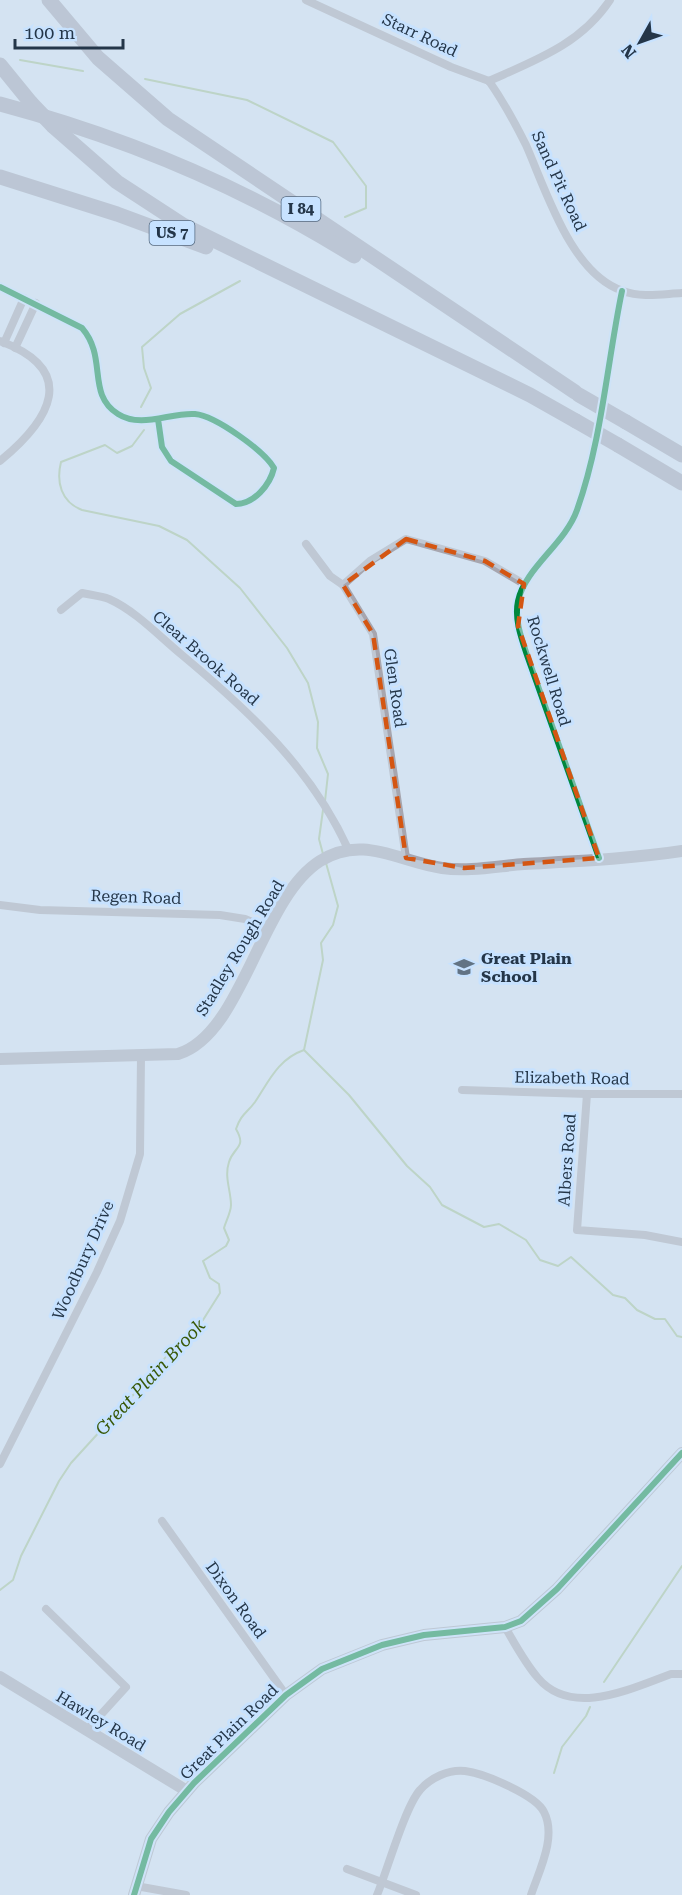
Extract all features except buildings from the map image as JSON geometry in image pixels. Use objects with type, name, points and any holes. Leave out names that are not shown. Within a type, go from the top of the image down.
[{"type":"highway","name":"I 84","points":[[49,0],[103,63],[168,119],[577,393],[682,455]]},
{"type":"highway","points":[[0,65],[53,126],[101,170],[166,215],[339,303],[530,394],[682,483]]},
{"type":"highway","points":[[0,104],[115,139],[261,204],[349,253],[468,330],[577,393]]},
{"type":"highway","name":"US 7","points":[[4,178],[156,227],[339,303]]},
{"type":"street","name":"Starr Road","points":[[306,0],[489,81]]},
{"type":"street","points":[[489,81],[555,52],[569,43],[589,28],[610,0]]},
{"type":"street","name":"Sand Pit Road","points":[[489,81],[524,142],[575,249],[596,273],[622,291],[647,296],[682,292]]},
{"type":"street","points":[[0,287],[82,328],[91,339],[96,353],[101,394],[109,406],[120,415],[158,419],[194,414],[209,417],[267,457],[274,468],[272,478],[254,497],[244,504],[236,504],[171,461],[162,447],[158,419]]},
{"type":"street","name":"Rockwell Road","points":[[599,858],[520,634],[517,610],[524,584],[567,532],[577,510],[605,387],[622,291]]},
{"type":"street","points":[[0,461],[23,442],[42,417],[49,398],[49,379],[37,360],[2,342],[24,298]]},
{"type":"street","points":[[15,348],[36,303]]},
{"type":"street","points":[[343,585],[370,561],[406,538],[485,561],[524,584]]},
{"type":"street","name":"Glen Road","points":[[306,544],[330,576],[343,585],[373,634],[391,771],[406,858]]},
{"type":"street","name":"Clear Brook Road","points":[[61,610],[82,593],[109,600],[132,614],[241,705],[300,769],[327,808],[348,849]]},
{"type":"street","name":"Stadley Rough Road","points":[[0,1059],[178,1054],[189,1050],[202,1040],[224,1011],[290,892],[324,858],[348,849],[372,848],[450,869],[682,851]]},
{"type":"street","name":"Regen Road","points":[[0,905],[40,910],[220,915],[245,919],[269,929]]},
{"type":"street","name":"Woodbury Drive","points":[[0,1464],[97,1272],[120,1221],[140,1154],[141,1055]]},
{"type":"street","name":"Elizabeth Road","points":[[462,1090],[682,1094]]},
{"type":"street","name":"Albers Road","points":[[586,1094],[577,1230],[645,1235],[682,1242]]},
{"type":"street","name":"Great Plain Road","points":[[135,1890],[151,1839],[187,1791],[286,1695],[338,1661],[382,1645],[424,1635],[505,1627],[522,1621],[537,1610],[682,1453]]},
{"type":"street","name":"Dixon Road","points":[[162,1521],[286,1695]]},
{"type":"street","points":[[46,1609],[126,1687],[86,1731]]},
{"type":"street","points":[[505,1627],[538,1678],[562,1695],[582,1698],[607,1696],[671,1674],[682,1674]]},
{"type":"street","name":"Hawley Road","points":[[0,1677],[187,1791]]},
{"type":"street","points":[[376,1895],[420,1789],[449,1772],[466,1771],[528,1794],[545,1813],[549,1834],[545,1855],[531,1895]]},
{"type":"street","points":[[347,1869],[381,1884],[416,1895]]},
{"type":"street","points":[[135,1890],[186,1895]]},
{"type":"highlighted area","points":[[406,539],[485,561],[524,584],[518,626],[599,858],[464,868],[406,858],[373,634],[343,585]]},
{"type":"waterway","points":[[20,60],[83,71]]},
{"type":"waterway","points":[[145,79],[247,100],[333,142],[366,186],[366,208],[345,217]]},
{"type":"waterway","points":[[141,407],[151,388],[144,368],[142,347],[180,314],[240,281]]},
{"type":"waterway","points":[[144,430],[132,446],[117,453],[105,445],[61,462],[59,477],[65,497],[82,510],[159,526],[187,540],[240,588],[287,648],[308,683],[318,722],[317,748],[328,774],[325,801]]},
{"type":"waterway","points":[[323,810],[319,839],[323,854]]},
{"type":"waterway","points":[[326,863],[338,906],[333,925],[321,943],[323,960],[304,1050],[349,1095],[407,1166],[430,1187],[442,1205],[484,1227],[499,1224],[526,1240],[540,1260],[558,1266],[571,1257],[613,1295],[625,1298],[637,1310],[655,1319],[665,1319],[677,1336],[682,1337]]},
{"type":"waterway","name":"Great Plain Brook","points":[[0,1590],[13,1580],[21,1556],[59,1481],[71,1463],[155,1371],[177,1342],[203,1320],[220,1293],[219,1284],[210,1278],[203,1261],[226,1246],[229,1240],[224,1228],[231,1205],[227,1173],[231,1157],[240,1144],[236,1129],[242,1117],[281,1065],[304,1050]]},
{"type":"waterway","points":[[604,1682],[682,1566]]},
{"type":"waterway","points":[[554,1773],[562,1747],[586,1716],[590,1707]]},
{"type":"cycle path","points":[[0,287],[82,328],[90,339],[94,351],[99,386],[103,396],[108,406],[118,414],[136,420],[186,414],[204,416],[239,435],[269,461],[274,468],[269,481],[255,497],[236,504],[171,461],[162,447],[158,419]]},
{"type":"cycle path","points":[[599,858],[523,644],[517,608],[522,589],[528,578],[564,534],[577,510],[598,429],[622,291]]},
{"type":"cycle path","points":[[134,1895],[151,1839],[169,1812],[194,1783],[286,1695],[322,1669],[382,1645],[424,1635],[505,1627],[521,1621],[557,1589],[682,1453]]},
{"type":"place","name":"Great Plain School","points":[[464,967]]}]
